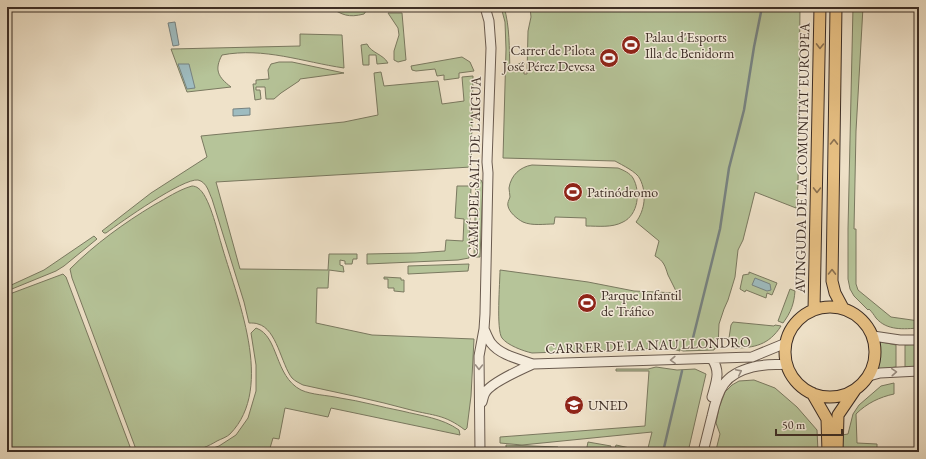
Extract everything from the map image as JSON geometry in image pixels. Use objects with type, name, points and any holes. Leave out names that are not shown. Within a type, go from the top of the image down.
[{"type":"main road","name":"AVINGUDA DE LA COMUNITAT EUROPEA","points":[[814,310],[820,7]]},
{"type":"main road","points":[[836,7],[832,281],[835,293],[843,308]]},
{"type":"main road","points":[[837,452],[838,415],[855,390],[869,376],[874,363],[876,350],[873,336],[866,324],[856,314],[843,308],[828,306],[814,310],[801,317],[791,329],[786,343],[785,354],[792,376],[801,386],[812,393],[826,397],[841,396],[855,390]]},
{"type":"main road","points":[[812,393],[826,419],[828,452]]},
{"type":"street","name":"CAMÍ DEL SALT DE L'AIGUA","points":[[481,407],[479,400],[479,356],[484,329],[487,162],[491,54],[489,20],[485,7]]},
{"type":"street","name":"CARRER DE LA NAU LLONDRO","points":[[484,329],[491,343],[499,349],[513,357],[533,364]]},
{"type":"street","points":[[873,336],[900,340],[919,340]]},
{"type":"street","name":"CARRER DE LA NAU LLONDRO","points":[[481,407],[485,392],[514,372],[533,364],[752,357],[786,343]]},
{"type":"street","points":[[705,442],[703,434],[718,374],[717,365],[712,358]]},
{"type":"street","points":[[703,452],[717,397],[728,378],[739,371],[754,366],[787,364]]},
{"type":"street","points":[[869,376],[880,373],[919,371]]},
{"type":"street","points":[[480,452],[481,407]]},
{"type":"green space","points":[[329,7],[369,7],[364,14],[350,16],[342,14]]},
{"type":"green space","points":[[501,7],[504,7],[507,22],[510,69],[524,61],[524,74],[527,74],[528,31],[531,17],[530,7],[800,7],[798,185],[796,208],[755,192],[743,240],[738,250],[735,277],[719,324],[718,348],[715,348],[714,350],[683,351],[669,348],[532,353],[511,345],[502,338],[499,326],[500,270],[588,282],[634,291],[677,293],[664,264],[655,256],[659,241],[636,222],[643,207],[644,190],[640,179],[633,171],[615,161],[503,158],[506,49],[505,22]]},
{"type":"green space","points":[[853,7],[863,7],[856,131],[854,229],[856,229],[856,284],[858,290],[891,317],[919,321],[919,328],[896,328],[885,325],[880,322],[869,309],[868,310],[854,296],[850,289],[848,279],[848,229]]},
{"type":"green space","points":[[388,13],[402,13],[406,60],[398,62],[394,60],[394,51],[399,35],[398,28]]},
{"type":"green space","points":[[300,34],[342,35],[344,68],[268,54],[238,53],[222,55],[218,65],[219,73],[223,80],[231,87],[187,92],[171,49],[300,46]]},
{"type":"green space","points":[[367,44],[371,50],[388,63],[377,64],[376,55],[369,55],[369,65],[363,65],[361,45]]},
{"type":"green space","points":[[462,57],[470,62],[474,71],[459,73],[459,78],[444,80],[444,75],[437,76],[435,69],[416,71],[412,70],[411,66]]},
{"type":"green space","points":[[279,62],[292,62],[344,73],[300,79],[274,99],[266,99],[265,87],[256,87],[256,90],[260,90],[261,99],[255,100],[253,84],[256,84],[256,80],[269,79],[268,70],[271,64]]},
{"type":"green space","points":[[381,72],[384,86],[438,81],[442,104],[464,101],[462,77],[473,76],[471,167],[216,182],[240,269],[328,270],[329,254],[357,254],[357,259],[353,259],[352,264],[345,264],[345,261],[340,260],[340,265],[343,266],[344,272],[329,270],[328,288],[317,288],[316,323],[372,335],[474,339],[471,396],[467,428],[465,430],[451,421],[439,416],[303,385],[292,378],[270,333],[258,324],[249,323],[244,302],[212,199],[204,183],[201,181],[190,181],[179,186],[106,233],[102,231],[151,193],[207,157],[201,136],[344,122],[378,115],[374,73]]},
{"type":"green space","name":"Patinódromo","points":[[532,165],[618,168],[633,178],[637,190],[637,203],[635,209],[628,219],[619,224],[610,226],[586,226],[586,218],[555,217],[554,224],[534,224],[523,222],[510,211],[508,204],[510,197],[509,188],[512,179],[517,172]]},
{"type":"green space","points":[[476,180],[481,180],[483,184],[480,257],[474,257]]},
{"type":"green space","points":[[192,186],[197,187],[202,192],[209,205],[243,314],[251,367],[250,392],[243,414],[230,434],[226,437],[196,451],[170,453],[137,452],[72,278],[70,269],[110,234],[132,219],[173,194]]},
{"type":"green space","points":[[457,186],[471,186],[469,258],[458,260],[367,264],[367,254],[445,251],[446,240],[463,241],[464,219],[455,218]]},
{"type":"green space","points":[[94,236],[97,239],[64,266],[56,271],[7,291],[7,287],[44,270]]},
{"type":"green space","points":[[469,264],[468,271],[408,274],[408,266]]},
{"type":"green space","points":[[749,272],[777,283],[772,295],[767,293],[766,298],[740,289],[743,275],[749,274]]},
{"type":"green space","points":[[63,274],[66,277],[132,452],[7,452],[7,295]]},
{"type":"green space","points":[[384,277],[401,278],[401,280],[404,280],[404,292],[394,291],[394,288],[388,288],[388,279],[384,279]]},
{"type":"green space","points":[[790,289],[795,291],[794,300],[792,308],[783,323],[778,321]]},
{"type":"green space","points":[[733,322],[781,326],[771,337],[760,344],[734,348],[733,343],[729,338],[731,325]]},
{"type":"green space","points":[[256,328],[263,332],[269,339],[286,376],[292,384],[301,390],[432,418],[459,430],[460,435],[331,408],[328,417],[285,408],[279,439],[273,438],[270,448],[290,452],[202,452],[219,446],[236,435],[248,418],[256,391],[256,365],[251,333]]},
{"type":"green space","points":[[877,341],[896,345],[896,367],[876,370],[879,356]]},
{"type":"green space","points":[[919,344],[919,367],[905,367],[905,345]]},
{"type":"green space","points":[[656,367],[677,370],[695,369],[706,374],[688,452],[647,452],[652,432],[522,445],[500,443],[500,437],[645,426],[649,371],[616,371],[616,369],[648,369]]},
{"type":"green space","points":[[754,380],[775,388],[797,407],[817,430],[818,452],[714,452],[716,450],[720,434],[716,423],[719,408],[725,392],[739,381]]},
{"type":"green space","points":[[894,383],[894,394],[874,401],[856,414],[857,443],[877,444],[877,452],[843,452],[842,435],[848,434],[853,414],[859,405],[881,386]]},
{"type":"green space","points":[[588,442],[611,446],[610,452],[586,452]]},
{"type":"green space","points":[[506,445],[558,447],[558,452],[506,452]]},
{"type":"green space","points":[[616,445],[639,450],[639,452],[614,452]]},
{"type":"water","points":[[175,22],[179,45],[173,46],[168,23]]},
{"type":"water","points":[[178,64],[189,64],[195,88],[187,89]]},
{"type":"water","points":[[250,108],[250,115],[233,116],[233,109]]},
{"type":"water","points":[[755,278],[770,284],[771,290],[767,291],[752,285]]},
{"type":"waterway","points":[[691,346],[720,229],[729,168],[744,110],[762,7]]},
{"type":"waterway","points":[[663,452],[682,371]]},
{"type":"place","name":"Palau d'Esports Illa de Benidorm","points":[[631,45]]},
{"type":"place","name":"Carrer de Pilota José Pérez Devesa","points":[[609,58]]},
{"type":"place","name":"Patinódromo","points":[[573,192]]},
{"type":"place","name":"Parque Infantil de Tráfico","points":[[587,303]]},
{"type":"place","name":"UNED","points":[[574,405]]}]
